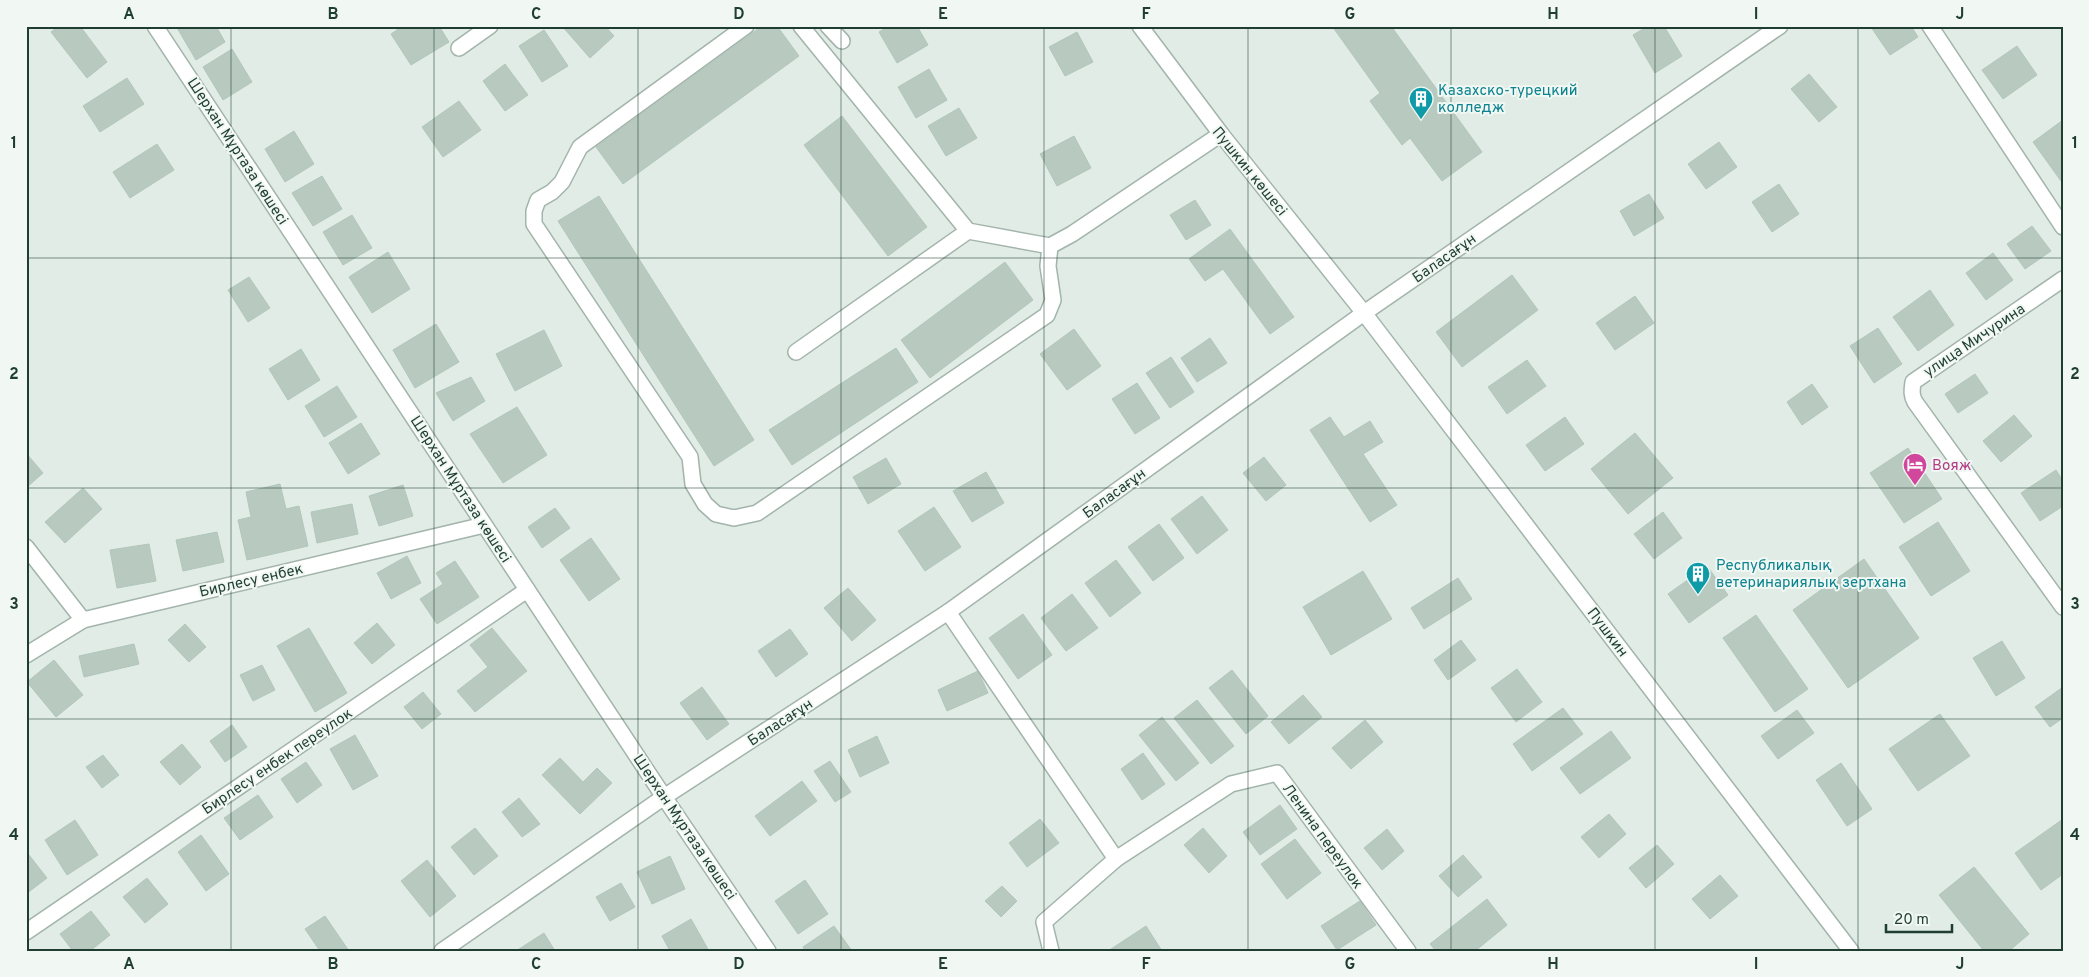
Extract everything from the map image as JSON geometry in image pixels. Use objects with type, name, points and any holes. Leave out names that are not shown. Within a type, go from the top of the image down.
[{"type":"street","name":"Шерхан Мұртаза көшесі","points":[[155,26],[664,797],[768,951]]},
{"type":"street","points":[[459,48],[490,26]]},
{"type":"street","points":[[746,26],[580,147],[562,182],[552,192],[538,200],[533,218],[534,224],[690,457],[693,484],[705,504],[716,514],[734,518],[757,513],[1047,315],[1053,300],[1048,266],[1050,246]]},
{"type":"street","points":[[801,26],[968,231],[1050,246],[1072,234],[1221,134]]},
{"type":"street","points":[[828,26],[842,41]]},
{"type":"street","name":"Пушкин көшесі","points":[[1140,26],[1221,134],[1364,313]]},
{"type":"street","name":"Баласағұн","points":[[442,951],[664,797],[948,612],[1364,313],[1780,26]]},
{"type":"street","points":[[1930,26],[2063,227]]},
{"type":"street","points":[[796,352],[968,231]]},
{"type":"street","name":"улица Мичурина","points":[[2063,279],[1913,382],[1912,396],[2063,607]]},
{"type":"street","name":"Пушкин","points":[[1364,313],[1851,951]]},
{"type":"street","name":"Бирлесу енбек","points":[[26,655],[83,620],[484,525]]},
{"type":"street","points":[[26,547],[83,620]]},
{"type":"street","name":"Бирлесу енбек переулок","points":[[26,932],[527,590]]},
{"type":"street","points":[[948,612],[1116,859]]},
{"type":"street","name":"Ленина переулок","points":[[1051,951],[1044,922],[1116,859],[1231,784],[1277,772],[1408,951]]},
{"type":"building","points":[[59,26],[80,26],[107,62],[87,78],[51,32]]},
{"type":"building","points":[[176,26],[216,26],[225,42],[196,60]]},
{"type":"building","points":[[403,26],[439,26],[449,42],[411,65],[391,34]]},
{"type":"building","points":[[562,26],[605,26],[614,36],[590,58]]},
{"type":"building","points":[[762,26],[777,26],[799,56],[623,184],[596,147]]},
{"type":"building","points":[[889,26],[917,26],[928,45],[897,63],[879,32]]},
{"type":"building","name":"Казахско-турецкий колледж","points":[[1332,26],[1391,26],[1482,152],[1442,181],[1410,138],[1402,145],[1370,101],[1380,93]]},
{"type":"building","points":[[1648,26],[1664,26],[1682,56],[1655,73],[1633,35]]},
{"type":"building","points":[[1872,26],[1911,26],[1918,37],[1890,55]]},
{"type":"building","points":[[544,30],[568,66],[542,82],[519,46]]},
{"type":"building","points":[[1077,32],[1093,62],[1065,76],[1049,47]]},
{"type":"building","points":[[2017,46],[2037,75],[2003,99],[1982,70]]},
{"type":"building","points":[[232,49],[252,82],[223,100],[203,67]]},
{"type":"building","points":[[505,64],[528,95],[505,111],[483,81]]},
{"type":"building","points":[[929,69],[947,100],[916,118],[898,87]]},
{"type":"building","points":[[1809,74],[1837,107],[1819,122],[1791,89]]},
{"type":"building","points":[[127,78],[144,104],[100,132],[83,106]]},
{"type":"building","points":[[459,101],[481,130],[443,157],[422,127]]},
{"type":"building","points":[[959,108],[977,138],[946,156],[928,126]]},
{"type":"building","points":[[842,116],[927,227],[888,256],[804,145]]},
{"type":"building","points":[[2063,120],[2063,180],[2061,181],[2033,142]]},
{"type":"building","points":[[294,131],[314,164],[285,182],[265,149]]},
{"type":"building","points":[[1074,136],[1091,168],[1057,186],[1040,154]]},
{"type":"building","points":[[1719,142],[1737,167],[1706,189],[1688,164]]},
{"type":"building","points":[[157,144],[174,170],[130,198],[113,172]]},
{"type":"building","points":[[322,176],[342,209],[313,226],[292,193]]},
{"type":"building","points":[[1779,184],[1799,214],[1772,232],[1752,202]]},
{"type":"building","points":[[1649,194],[1664,218],[1634,236],[1620,211]]},
{"type":"building","points":[[599,196],[754,440],[714,466],[558,221]]},
{"type":"building","points":[[1195,200],[1211,225],[1186,240],[1170,215]]},
{"type":"building","points":[[352,215],[372,248],[343,265],[323,232]]},
{"type":"building","points":[[2032,226],[2051,251],[2025,269],[2007,244]]},
{"type":"building","points":[[1230,229],[1294,317],[1270,334],[1223,269],[1205,281],[1189,259]]},
{"type":"building","points":[[388,252],[410,289],[372,313],[349,277]]},
{"type":"building","points":[[1993,253],[2013,280],[1986,300],[1966,273]]},
{"type":"building","points":[[1005,262],[1033,300],[930,378],[901,340]]},
{"type":"building","points":[[1512,275],[1538,310],[1462,367],[1436,332]]},
{"type":"building","points":[[249,277],[270,308],[248,322],[228,290]]},
{"type":"building","points":[[1930,290],[1954,325],[1918,351],[1893,317]]},
{"type":"building","points":[[1635,296],[1654,323],[1615,350],[1596,323]]},
{"type":"building","points":[[436,324],[459,362],[415,388],[393,350]]},
{"type":"building","points":[[1878,328],[1902,364],[1874,383],[1850,346]]},
{"type":"building","points":[[1074,329],[1101,366],[1067,390],[1040,354]]},
{"type":"building","points":[[544,330],[562,366],[515,391],[496,354]]},
{"type":"building","points":[[1210,338],[1227,363],[1197,382],[1181,358]]},
{"type":"building","points":[[896,348],[918,382],[792,465],[769,430]]},
{"type":"building","points":[[301,349],[320,380],[288,400],[269,369]]},
{"type":"building","points":[[1171,357],[1194,392],[1170,408],[1146,373]]},
{"type":"building","points":[[1527,360],[1546,386],[1507,414],[1488,387]]},
{"type":"building","points":[[1975,374],[1988,393],[1958,413],[1945,394]]},
{"type":"building","points":[[471,377],[485,401],[453,421],[436,393]]},
{"type":"building","points":[[1137,383],[1160,418],[1135,434],[1112,399]]},
{"type":"building","points":[[1812,384],[1828,407],[1802,425],[1787,402]]},
{"type":"building","points":[[337,386],[357,417],[324,437],[305,406]]},
{"type":"building","points":[[517,407],[547,455],[503,483],[470,434]]},
{"type":"building","points":[[2014,415],[2032,436],[2001,462],[1983,441]]},
{"type":"building","points":[[1330,417],[1344,437],[1370,421],[1383,442],[1363,454],[1397,505],[1370,522],[1310,430]]},
{"type":"building","points":[[1565,417],[1584,444],[1545,471],[1526,445]]},
{"type":"building","points":[[361,423],[380,454],[348,474],[329,443]]},
{"type":"building","points":[[1635,433],[1673,478],[1628,514],[1591,469]]},
{"type":"building","points":[[1908,448],[1942,499],[1904,523],[1870,473]]},
{"type":"building","points":[[26,453],[43,473],[26,488]]},
{"type":"building","points":[[1264,457],[1286,485],[1266,501],[1243,473]]},
{"type":"building","points":[[886,458],[901,484],[868,504],[853,477]]},
{"type":"building","points":[[2056,470],[2063,481],[2063,506],[2040,521],[2021,493]]},
{"type":"building","points":[[986,472],[1004,503],[972,522],[953,491]]},
{"type":"building","points":[[280,484],[286,509],[299,506],[308,546],[247,560],[238,520],[251,517],[246,492]]},
{"type":"building","points":[[403,485],[413,516],[379,526],[369,496]]},
{"type":"building","points":[[83,488],[102,509],[65,543],[45,522]]},
{"type":"building","points":[[1202,496],[1228,530],[1197,554],[1171,519]]},
{"type":"building","points":[[352,504],[358,534],[317,543],[311,512]]},
{"type":"building","points":[[934,507],[961,547],[925,571],[898,531]]},
{"type":"building","points":[[555,508],[570,528],[542,548],[528,527]]},
{"type":"building","points":[[1663,512],[1682,538],[1654,559],[1634,534]]},
{"type":"building","points":[[1938,522],[1970,571],[1931,596],[1899,547]]},
{"type":"building","points":[[1159,524],[1184,558],[1153,581],[1128,547]]},
{"type":"building","points":[[217,532],[224,562],[183,571],[176,540]]},
{"type":"building","points":[[591,538],[620,579],[589,601],[560,560]]},
{"type":"building","points":[[149,544],[156,581],[117,588],[110,550]]},
{"type":"building","points":[[407,556],[421,583],[391,599],[377,573]]},
{"type":"building","points":[[1864,559],[1919,638],[1848,688],[1793,610]]},
{"type":"building","points":[[1116,560],[1141,593],[1110,617],[1085,583]]},
{"type":"building","points":[[455,561],[479,597],[437,624],[420,599],[443,584],[436,573]]},
{"type":"building","name":"Республикалық ветеринариялық зертхана","points":[[1707,566],[1728,595],[1689,623],[1668,594]]},
{"type":"building","points":[[1363,571],[1392,619],[1331,655],[1303,607]]},
{"type":"building","points":[[1458,578],[1472,599],[1424,629],[1411,608]]},
{"type":"building","points":[[848,588],[876,620],[852,641],[824,608]]},
{"type":"building","points":[[1072,594],[1098,628],[1066,651],[1041,618]]},
{"type":"building","points":[[1023,614],[1052,655],[1018,679],[989,638]]},
{"type":"building","points":[[1756,615],[1808,689],[1775,712],[1723,638]]},
{"type":"building","points":[[377,623],[395,645],[372,664],[354,643]]},
{"type":"building","points":[[185,624],[206,647],[189,662],[168,640]]},
{"type":"building","points":[[309,628],[347,693],[315,712],[277,646]]},
{"type":"building","points":[[492,628],[527,671],[475,712],[457,691],[488,667],[470,645]]},
{"type":"building","points":[[790,629],[808,654],[776,677],[758,651]]},
{"type":"building","points":[[1461,640],[1476,660],[1448,680],[1434,660]]},
{"type":"building","points":[[2002,641],[2025,678],[1996,696],[1973,658]]},
{"type":"building","points":[[134,644],[139,664],[84,677],[79,656]]},
{"type":"building","points":[[54,660],[83,695],[56,717],[27,682]]},
{"type":"building","points":[[262,665],[275,690],[253,701],[240,675]]},
{"type":"building","points":[[1517,669],[1542,702],[1516,722],[1491,688]]},
{"type":"building","points":[[1232,670],[1268,716],[1246,734],[1209,688]]},
{"type":"building","points":[[978,671],[988,693],[947,711],[938,690]]},
{"type":"building","points":[[702,687],[729,724],[707,740],[680,703]]},
{"type":"building","points":[[2063,687],[2063,718],[2050,727],[2035,707]]},
{"type":"building","points":[[423,692],[441,714],[422,729],[404,707]]},
{"type":"building","points":[[1303,695],[1322,717],[1289,744],[1271,722]]},
{"type":"building","points":[[1197,700],[1234,746],[1211,764],[1174,718]]},
{"type":"building","points":[[1563,708],[1583,734],[1532,771],[1513,744]]},
{"type":"building","points":[[1797,710],[1814,733],[1778,759],[1761,736]]},
{"type":"building","points":[[1940,714],[1970,756],[1918,791],[1889,749]]},
{"type":"building","points":[[1162,717],[1199,763],[1176,781],[1139,735]]},
{"type":"building","points":[[1365,720],[1383,742],[1351,769],[1332,748]]},
{"type":"building","points":[[232,725],[247,747],[225,762],[210,741]]},
{"type":"building","points":[[1611,731],[1631,758],[1580,794],[1560,768]]},
{"type":"building","points":[[355,735],[378,776],[353,790],[330,749]]},
{"type":"building","points":[[877,736],[889,763],[860,777],[848,750]]},
{"type":"building","points":[[182,744],[201,767],[180,785],[160,762]]},
{"type":"building","points":[[1143,753],[1165,784],[1142,800],[1121,769]]},
{"type":"building","points":[[103,755],[119,775],[102,788],[86,767]]},
{"type":"building","points":[[560,758],[583,782],[597,768],[612,783],[580,814],[542,775]]},
{"type":"building","points":[[830,761],[851,792],[835,802],[814,771]]},
{"type":"building","points":[[306,762],[322,785],[297,803],[281,779]]},
{"type":"building","points":[[1841,763],[1872,809],[1847,826],[1816,780]]},
{"type":"building","points":[[802,781],[817,801],[770,836],[755,816]]},
{"type":"building","points":[[258,795],[273,817],[240,840],[224,818]]},
{"type":"building","points":[[519,798],[540,824],[522,837],[502,812]]},
{"type":"building","points":[[1280,805],[1297,829],[1260,855],[1243,832]]},
{"type":"building","points":[[1609,814],[1626,834],[1599,858],[1581,837]]},
{"type":"building","points":[[1040,819],[1059,843],[1027,867],[1009,843]]},
{"type":"building","points":[[2063,819],[2063,874],[2041,890],[2015,853]]},
{"type":"building","points":[[75,820],[98,855],[67,875],[45,840]]},
{"type":"building","points":[[475,828],[498,856],[474,875],[451,847]]},
{"type":"building","points":[[1203,828],[1227,856],[1209,873],[1184,845]]},
{"type":"building","points":[[1387,829],[1404,851],[1382,870],[1364,848]]},
{"type":"building","points":[[201,835],[229,874],[206,891],[178,852]]},
{"type":"building","points":[[1295,839],[1321,873],[1287,899],[1261,864]]},
{"type":"building","points":[[1657,845],[1674,864],[1646,888],[1629,868]]},
{"type":"building","points":[[29,855],[47,878],[26,894],[26,857]]},
{"type":"building","points":[[1463,855],[1482,877],[1458,897],[1439,876]]},
{"type":"building","points":[[670,856],[685,889],[652,904],[637,872]]},
{"type":"building","points":[[427,860],[456,896],[430,917],[401,881]]},
{"type":"building","points":[[1974,867],[2029,934],[2009,951],[1984,951],[1939,895]]},
{"type":"building","points":[[1720,875],[1738,896],[1710,919],[1692,899]]},
{"type":"building","points":[[147,878],[168,904],[145,923],[123,897]]},
{"type":"building","points":[[805,880],[828,914],[798,934],[775,901]]},
{"type":"building","points":[[621,883],[635,907],[610,921],[596,897]]},
{"type":"building","points":[[1002,886],[1017,901],[1001,917],[985,901]]},
{"type":"building","points":[[1487,899],[1507,925],[1475,951],[1436,951],[1430,944]]},
{"type":"building","points":[[1360,901],[1376,925],[1337,950],[1321,926]]},
{"type":"building","points":[[91,911],[110,935],[90,951],[73,951],[60,934]]},
{"type":"building","points":[[325,916],[349,951],[320,951],[305,929]]},
{"type":"building","points":[[691,919],[709,951],[670,951],[662,936]]},
{"type":"building","points":[[834,926],[852,951],[805,951],[803,947]]},
{"type":"building","points":[[1146,926],[1162,951],[1108,951]]},
{"type":"building","points":[[544,933],[555,951],[516,951]]},
{"type":"place","name":"Казахско-турецкий колледж","points":[[1421,120]]},
{"type":"place","name":"Вояж","points":[[1915,486]]},
{"type":"place","name":"Республикалық ветеринариялық зертхана","points":[[1698,595]]}]
